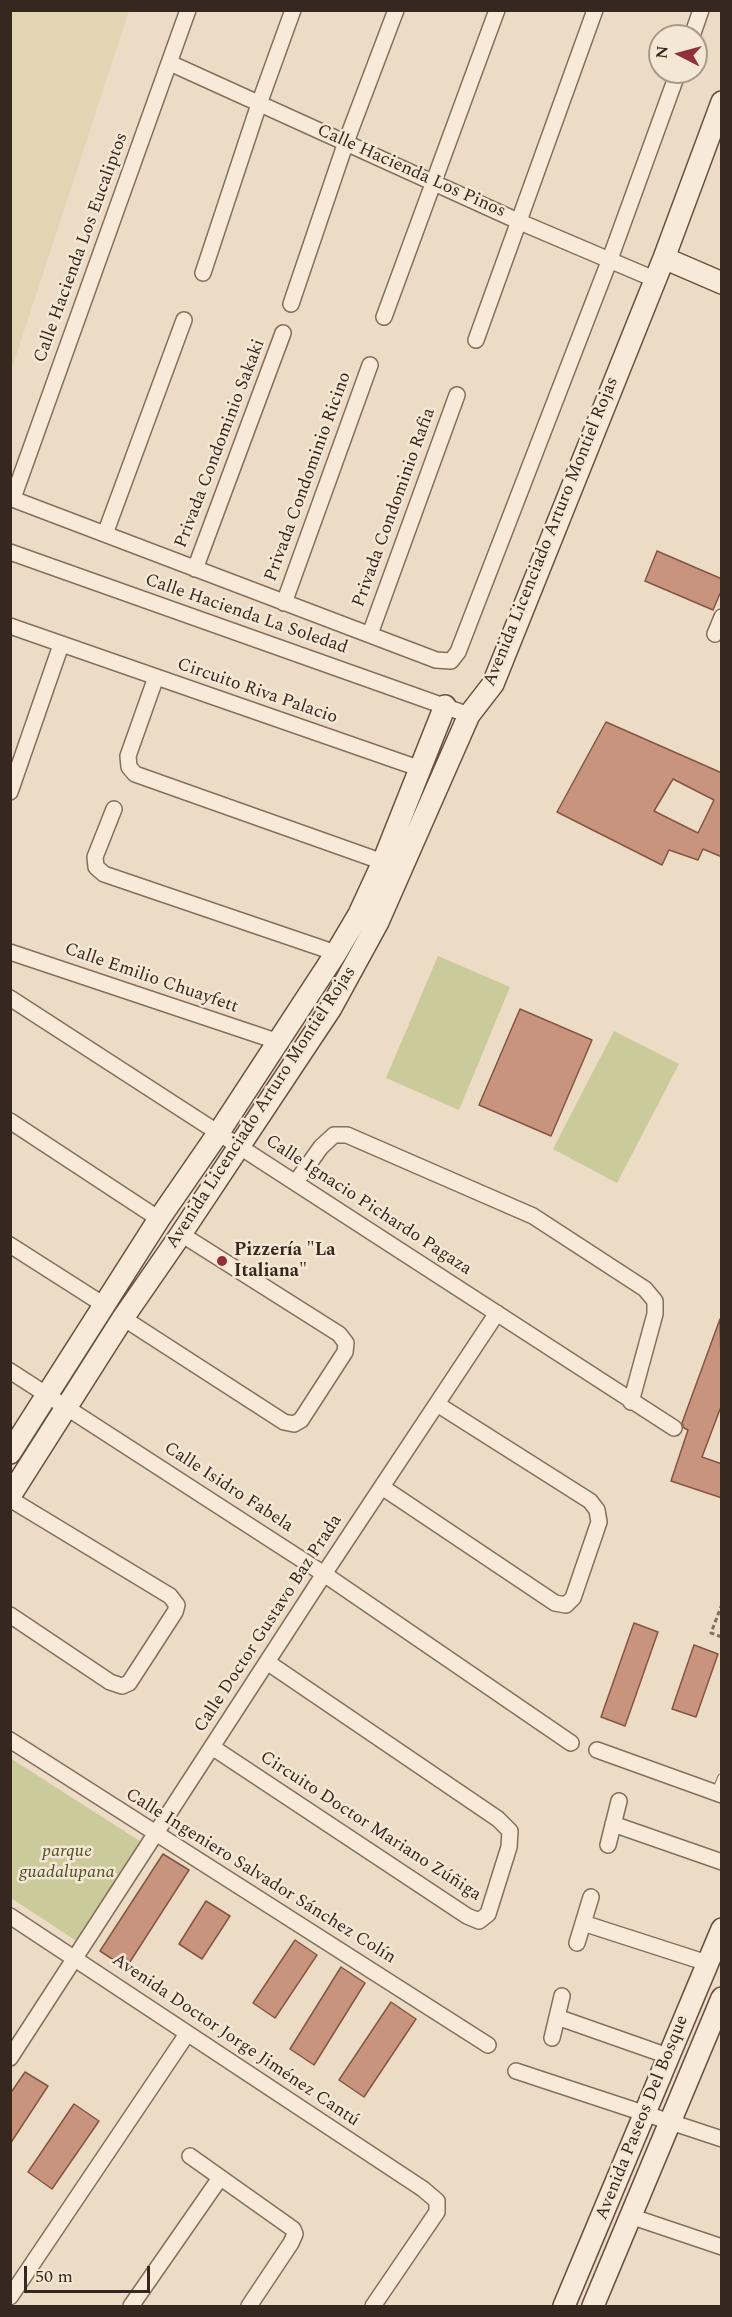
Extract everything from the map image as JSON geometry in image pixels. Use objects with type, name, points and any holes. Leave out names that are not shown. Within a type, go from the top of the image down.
[{"type":"main road","name":"Avenida Licenciado Arturo Montiel Rojas","points":[[10,1497],[123,1318],[331,1008],[378,922],[469,714],[493,684],[664,258],[722,102]]},
{"type":"main road","points":[[664,258],[722,283]]},
{"type":"main road","name":"Avenida Licenciado Arturo Montiel Rojas","points":[[10,1452],[159,1219],[279,1042],[336,953],[383,862],[445,706]]},
{"type":"main road","name":"Avenida Paseos Del Bosque","points":[[564,2307],[722,1929]]},
{"type":"main road","name":"Avenida Paseos Del Bosque","points":[[595,2306],[670,2121],[715,2031],[722,1998]]},
{"type":"street","name":"Calle Hacienda Los Eucaliptos","points":[[11,498],[188,10]]},
{"type":"street","points":[[202,273],[293,10]]},
{"type":"street","points":[[291,304],[346,142],[396,10]]},
{"type":"street","points":[[384,317],[497,10]]},
{"type":"street","points":[[477,340],[595,10]]},
{"type":"street","name":"Calle Hacienda Los Pinos","points":[[170,63],[520,222],[654,279]]},
{"type":"street","points":[[11,498],[436,660],[452,661],[458,652],[610,259],[674,84]]},
{"type":"street","points":[[105,534],[184,320]]},
{"type":"street","name":"Privada Condominio Sakaki","points":[[195,569],[283,333]]},
{"type":"street","name":"Privada Condominio Ricino","points":[[284,603],[370,365]]},
{"type":"street","name":"Privada Condominio Rafia","points":[[370,634],[457,395]]},
{"type":"street","name":"Calle Hacienda La Soledad","points":[[10,552],[469,714]]},
{"type":"street","points":[[715,634],[722,617]]},
{"type":"street","points":[[10,626],[156,677]]},
{"type":"street","points":[[10,792],[61,645]]},
{"type":"street","name":"Circuito Riva Palacio","points":[[383,862],[135,774],[129,767],[128,756],[156,677],[421,769]]},
{"type":"street","points":[[114,809],[95,856],[96,867],[104,874],[336,953]]},
{"type":"street","name":"Calle Emilio Chuayfett","points":[[10,952],[279,1042]]},
{"type":"street","name":"Calle Ignacio Pichardo Pagaza","points":[[10,998],[674,1428]]},
{"type":"street","points":[[10,1121],[159,1219]]},
{"type":"street","points":[[296,1182],[321,1147],[334,1135],[347,1135],[533,1216],[645,1289],[655,1301],[655,1314],[631,1402]]},
{"type":"street","points":[[123,1318],[284,1422],[294,1424],[301,1420],[345,1352],[346,1343],[339,1334],[181,1234]]},
{"type":"street","points":[[10,1245],[104,1305]]},
{"type":"street","name":"Calle Doctor Gustavo Baz Prada","points":[[10,2058],[497,1313]]},
{"type":"street","name":"Calle Isidro Fabela","points":[[10,1371],[324,1575],[571,1743]]},
{"type":"street","points":[[382,1487],[555,1603],[566,1605],[573,1598],[599,1522],[597,1510],[590,1501],[437,1404]]},
{"type":"street","points":[[10,1497],[170,1596],[177,1605],[175,1612],[129,1683],[122,1686],[110,1682],[10,1615]]},
{"type":"street","name":"Circuito Doctor Mariano Zúñiga","points":[[212,1747],[467,1916],[479,1921],[488,1914],[509,1847],[510,1831],[498,1819],[267,1662]]},
{"type":"street","name":"Calle Ingeniero Salvador Sánchez Colín","points":[[10,1740],[488,2045]]},
{"type":"street","points":[[597,1750],[719,1794]]},
{"type":"street","points":[[608,1845],[620,1801]]},
{"type":"street","points":[[613,1824],[722,1862]]},
{"type":"street","points":[[577,1943],[591,1897]]},
{"type":"street","name":"Avenida Doctor Jorge Jiménez Cantú","points":[[10,1917],[423,2189],[437,2201],[433,2218],[385,2289]]},
{"type":"street","points":[[583,1923],[707,1963]]},
{"type":"street","points":[[552,2038],[562,1995]]},
{"type":"street","points":[[557,2017],[668,2056]]},
{"type":"street","points":[[10,2297],[188,2034]]},
{"type":"street","points":[[516,2071],[646,2112],[722,2139]]},
{"type":"street","points":[[190,2156],[293,2229],[295,2234],[249,2307]]},
{"type":"street","points":[[131,2307],[220,2178]]},
{"type":"street","points":[[630,2216],[722,2247]]},
{"type":"street","points":[[373,2307],[385,2289]]},
{"type":"street","points":[[380,2307],[385,2289]]},
{"type":"lane","points":[[719,1794],[722,1778]]},
{"type":"path","points":[[722,1604],[711,1633],[722,1637]]},
{"type":"shaded area","points":[[10,11],[129,11],[11,371]]},
{"type":"green space","points":[[438,956],[510,987],[459,1110],[386,1078]]},
{"type":"green space","points":[[614,1031],[679,1064],[617,1183],[553,1149]]},
{"type":"green space","name":"parque guadalupana","points":[[10,1758],[146,1845],[81,1944],[11,1898]]},
{"type":"building","points":[[657,551],[722,579],[722,589],[713,610],[645,581]]},
{"type":"building","points":[[606,722],[722,773],[722,857],[703,849],[698,860],[669,850],[662,865],[557,812]],"holes":[[[673,779],[714,800],[698,833],[654,811]]]},
{"type":"building","points":[[520,1009],[592,1040],[551,1136],[479,1105]]},
{"type":"building","points":[[720,1319],[722,1404],[702,1457],[722,1464],[722,1498],[671,1481],[688,1430],[682,1423]]},
{"type":"building","points":[[634,1623],[658,1632],[625,1726],[601,1717]]},
{"type":"building","points":[[694,1645],[718,1654],[696,1717],[672,1709]]},
{"type":"building","points":[[163,1854],[189,1870],[126,1968],[100,1951]]},
{"type":"building","points":[[206,1901],[230,1916],[202,1959],[179,1944]]},
{"type":"building","points":[[295,1940],[317,1955],[275,2018],[253,2003]]},
{"type":"building","points":[[341,1967],[365,1983],[314,2065],[290,2049]]},
{"type":"building","points":[[391,2002],[416,2019],[364,2097],[339,2080]]},
{"type":"building","points":[[25,2072],[48,2086],[10,2144],[10,2094]]},
{"type":"building","points":[[74,2104],[99,2121],[52,2189],[28,2172]]},
{"type":"place","name":"Pizzería \"La Italiana\"","points":[[222,1261]]}]
